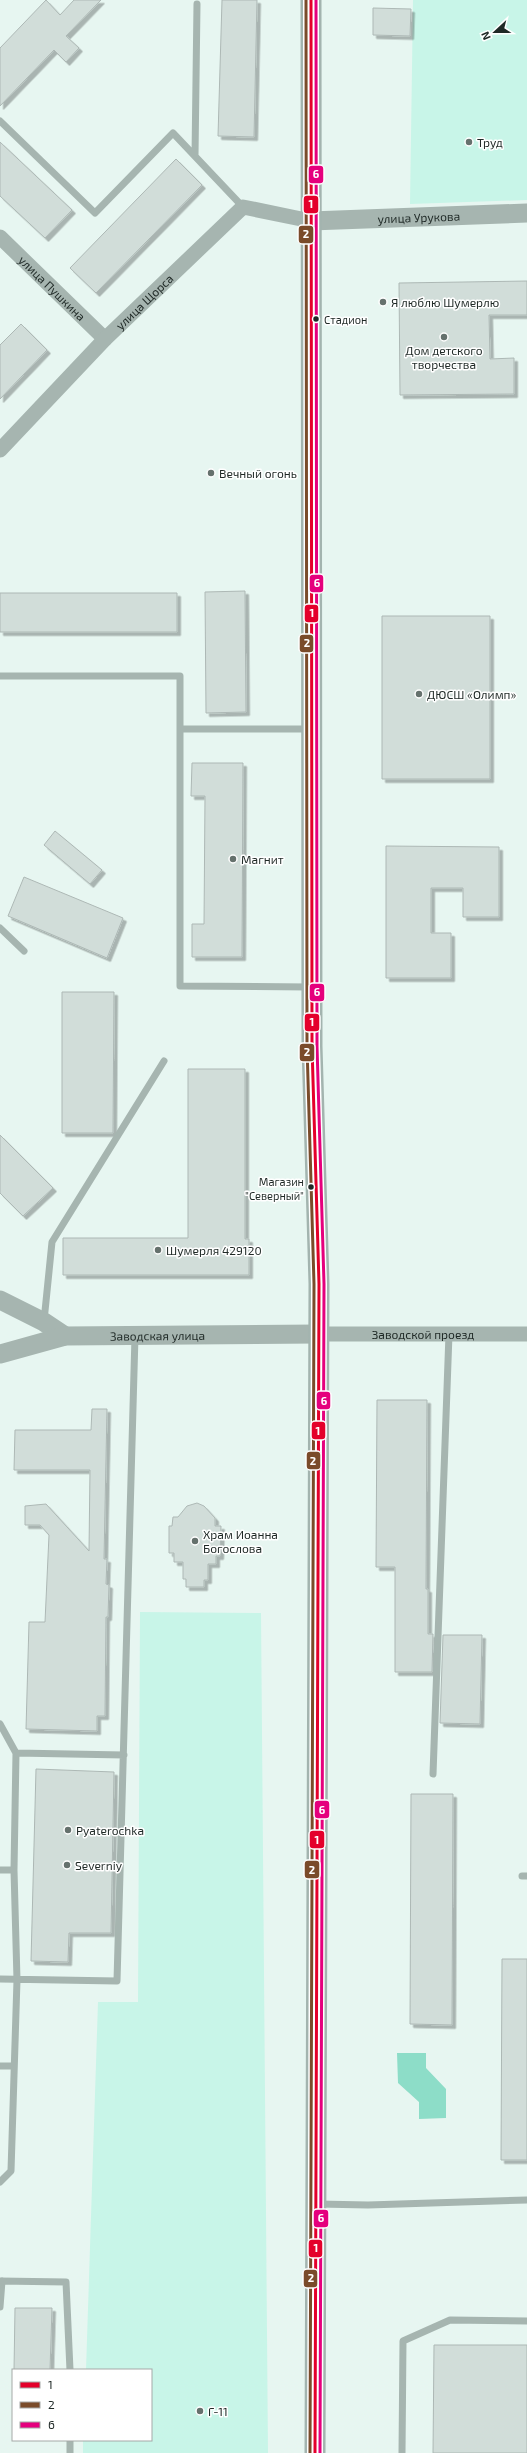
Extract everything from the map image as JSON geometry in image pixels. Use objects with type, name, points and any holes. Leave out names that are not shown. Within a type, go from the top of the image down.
[{"type":"main road","points":[[311,0],[312,987],[318,1334],[315,2453]]},
{"type":"street","points":[[242,207],[311,221]]},
{"type":"street","name":"улица Щорса","points":[[0,450],[105,339],[242,207]]},
{"type":"street","name":"улица Урукова","points":[[311,221],[527,213]]},
{"type":"street","name":"улица Пушкина","points":[[0,237],[105,339]]},
{"type":"street","points":[[0,1300],[44,1322],[65,1336]]},
{"type":"street","name":"Заводской проезд","points":[[318,1334],[527,1334]]},
{"type":"street","name":"Заводская улица","points":[[0,1354],[65,1336],[318,1334]]},
{"type":"lane","points":[[195,156],[197,4]]},
{"type":"lane","points":[[0,121],[95,212],[173,132],[242,207]]},
{"type":"lane","points":[[0,676],[180,676],[180,986],[312,987]]},
{"type":"lane","points":[[180,729],[312,729]]},
{"type":"lane","points":[[0,928],[24,951]]},
{"type":"lane","points":[[44,1322],[52,1242],[164,1061]]},
{"type":"lane","points":[[433,1774],[449,1334]]},
{"type":"lane","points":[[0,1979],[117,1981],[136,1335]]},
{"type":"lane","points":[[0,1724],[16,1753],[14,1870],[17,1980],[11,2171],[0,2182]]},
{"type":"lane","points":[[16,1753],[124,1755]]},
{"type":"lane","points":[[0,1870],[14,1870]]},
{"type":"lane","points":[[0,2066],[14,2066]]},
{"type":"lane","points":[[316,2204],[368,2205],[527,2200]]},
{"type":"lane","points":[[0,2307],[1,2281],[66,2282],[70,2369]]},
{"type":"lane","points":[[402,2453],[402,2341],[450,2320],[527,2321]]},
{"type":"lane","points":[[70,2441],[70,2453]]},
{"type":"shaded area","name":"Труд","points":[[413,0],[527,0],[527,200],[410,204]]},
{"type":"shaded area","points":[[140,1612],[261,1613],[268,2453],[83,2453],[83,2441],[152,2441],[152,2369],[86,2369],[98,2002],[138,2002]]},
{"type":"shaded area","points":[[397,2053],[426,2053],[426,2068],[446,2089],[446,2118],[419,2119],[419,2102],[398,2083]]},
{"type":"building","points":[[46,0],[60,15],[74,0],[101,0],[66,36],[79,48],[66,62],[54,50],[0,106],[0,48]]},
{"type":"building","points":[[222,0],[257,0],[254,137],[218,136]]},
{"type":"building","points":[[373,8],[411,9],[410,36],[373,35]]},
{"type":"building","points":[[0,142],[72,210],[45,238],[0,196]]},
{"type":"building","points":[[176,159],[202,185],[96,293],[70,268]]},
{"type":"building","name":"Дом детского творчества","points":[[527,281],[527,315],[489,315],[490,359],[514,358],[514,394],[400,395],[399,283]]},
{"type":"building","points":[[21,324],[47,350],[0,399],[0,345]]},
{"type":"building","points":[[245,591],[246,712],[206,713],[205,592]]},
{"type":"building","points":[[0,593],[177,593],[177,632],[0,632]]},
{"type":"building","points":[[382,616],[490,616],[490,779],[382,779]]},
{"type":"building","points":[[192,763],[243,763],[242,957],[192,957],[192,924],[204,924],[205,796],[191,796]]},
{"type":"building","points":[[55,831],[102,870],[90,884],[44,845]]},
{"type":"building","points":[[386,846],[499,847],[499,917],[463,917],[463,888],[431,888],[431,933],[451,933],[451,978],[386,978]]},
{"type":"building","points":[[24,877],[123,918],[107,958],[8,916]]},
{"type":"building","points":[[62,992],[114,992],[113,1133],[62,1133]]},
{"type":"building","points":[[188,1069],[245,1069],[245,1239],[249,1239],[249,1275],[63,1275],[63,1238],[188,1238]]},
{"type":"building","points":[[0,1135],[53,1188],[23,1216],[0,1193]]},
{"type":"building","points":[[377,1400],[427,1400],[426,1589],[428,1589],[428,1634],[433,1634],[432,1672],[395,1672],[395,1567],[376,1567]]},
{"type":"building","points":[[92,1409],[107,1409],[104,1559],[107,1559],[106,1584],[109,1585],[108,1617],[106,1617],[105,1716],[97,1716],[97,1731],[26,1729],[29,1622],[45,1622],[49,1535],[40,1525],[25,1525],[25,1506],[46,1504],[89,1551],[90,1470],[14,1470],[15,1430],[91,1430]]},
{"type":"building","name":"Храм Иоанна Богослова","points":[[197,1503],[204,1506],[215,1518],[215,1526],[221,1526],[220,1556],[216,1556],[216,1564],[208,1564],[208,1580],[204,1580],[204,1587],[186,1587],[186,1579],[183,1579],[183,1562],[174,1562],[174,1553],[169,1553],[169,1526],[172,1526],[173,1517],[178,1517],[187,1506]]},
{"type":"building","points":[[443,1635],[482,1635],[480,1724],[440,1723]]},
{"type":"building","points":[[36,1769],[114,1772],[111,1933],[69,1933],[68,1962],[31,1961]]},
{"type":"building","points":[[411,1794],[453,1794],[452,2025],[410,2024]]},
{"type":"building","points":[[502,1959],[527,1959],[527,2160],[501,2160]]},
{"type":"building","points":[[15,2308],[52,2308],[50,2369],[14,2369]]},
{"type":"building","points":[[434,2345],[527,2345],[527,2453],[433,2453]]},
{"type":"transit line","name":"2","points":[[306,0],[307,1046],[314,1284],[310,2453]]},
{"type":"transit line","name":"1","points":[[311,0],[312,1046],[319,1284],[315,2453]]},
{"type":"transit line","name":"6","points":[[316,0],[317,1046],[324,1284],[320,2453]]},
{"type":"place","name":"Труд","points":[[469,142]]},
{"type":"place","name":"Я люблю Шумерлю","points":[[383,302]]},
{"type":"place","name":"Стадион","points":[[316,319]]},
{"type":"place","name":"Дом детского творчества","points":[[444,337]]},
{"type":"place","name":"Вечный огонь","points":[[211,473]]},
{"type":"place","name":"ДЮСШ «Олимп»","points":[[419,694]]},
{"type":"place","name":"Магнит","points":[[233,859]]},
{"type":"place","name":"Магазин \"Северный\"","points":[[311,1187]]},
{"type":"place","name":"Шумерля 429120","points":[[158,1250]]},
{"type":"place","name":"Храм Иоанна Богослова","points":[[195,1541]]},
{"type":"place","name":"Pyaterochka","points":[[68,1830]]},
{"type":"place","name":"Severniy","points":[[67,1865]]},
{"type":"place","name":"Г-11","points":[[200,2411]]}]
